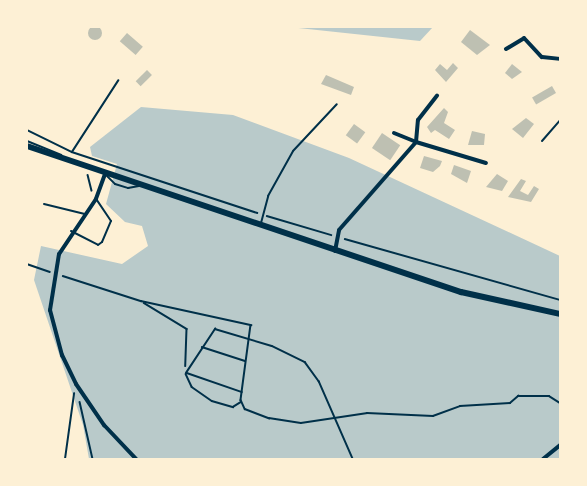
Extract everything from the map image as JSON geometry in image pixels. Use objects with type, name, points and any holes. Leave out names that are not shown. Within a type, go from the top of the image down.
[{"type":"main road","points":[[27,146],[335,252],[488,300],[560,314]]},
{"type":"street","points":[[506,50],[525,38],[542,57],[560,59]]},
{"type":"street","points":[[335,252],[339,230],[416,142],[418,120],[437,96]]},
{"type":"street","points":[[394,133],[486,163]]},
{"type":"street","points":[[105,174],[95,200],[71,231],[54,273],[49,298],[52,324],[76,384],[104,425],[136,459]]},
{"type":"street","points":[[543,459],[560,445]]},
{"type":"lane","points":[[260,227],[262,214],[293,151],[337,104]]},
{"type":"lane","points":[[542,141],[560,120]]},
{"type":"lane","points":[[27,141],[57,151],[68,161]]},
{"type":"lane","points":[[71,231],[98,245],[102,242],[111,221],[95,200]]},
{"type":"lane","points":[[44,204],[85,214]]},
{"type":"path","points":[[68,161],[118,81]]},
{"type":"path","points":[[27,130],[72,152],[262,214],[560,300]]},
{"type":"path","points":[[92,159],[89,168],[95,200]]},
{"type":"path","points":[[27,264],[141,301],[251,325],[242,402],[245,410],[269,418],[301,423],[337,420],[367,413],[433,416],[460,406],[510,404],[518,396],[549,396],[560,404]]},
{"type":"path","points":[[141,301],[188,329],[186,373],[192,387],[212,400],[233,406],[242,402]]},
{"type":"path","points":[[186,373],[215,329],[250,339],[305,362],[319,381],[353,459]]},
{"type":"path","points":[[202,347],[246,362]]},
{"type":"path","points":[[186,373],[242,392]]},
{"type":"path","points":[[65,459],[76,384]]},
{"type":"path","points":[[76,384],[93,459]]},
{"type":"shaded area","points":[[289,27],[433,27],[420,41]]},
{"type":"shaded area","points":[[141,107],[233,115],[349,158],[560,256],[560,459],[89,459],[83,425],[34,280],[41,246],[122,264],[148,246],[142,226],[125,222],[106,204],[117,164],[92,156],[90,147]]},
{"type":"building","points":[[95,26],[100,28],[102,33],[100,38],[95,40],[90,38],[88,33],[90,28]]},
{"type":"building","points":[[470,30],[490,45],[477,55],[461,42]]},
{"type":"building","points":[[127,33],[143,47],[136,55],[120,41]]},
{"type":"building","points":[[453,63],[458,68],[446,82],[435,70],[440,64],[447,70]]},
{"type":"building","points":[[512,64],[522,72],[512,79],[505,73]]},
{"type":"building","points":[[147,70],[152,75],[141,86],[136,81]]},
{"type":"building","points":[[326,75],[354,87],[351,95],[321,84]]},
{"type":"building","points":[[552,86],[556,93],[536,104],[532,98]]},
{"type":"building","points":[[444,108],[448,112],[444,123],[455,130],[449,139],[435,130],[431,133],[427,127]]},
{"type":"building","points":[[526,118],[534,124],[523,138],[512,129]]},
{"type":"building","points":[[354,124],[365,132],[357,144],[346,135]]},
{"type":"building","points":[[472,131],[485,134],[484,145],[468,145]]},
{"type":"building","points":[[382,133],[400,145],[390,160],[372,148]]},
{"type":"building","points":[[424,156],[442,161],[440,166],[433,172],[420,168]]},
{"type":"building","points":[[454,165],[471,171],[467,183],[451,174]]},
{"type":"building","points":[[497,174],[508,181],[502,191],[486,187]]},
{"type":"building","points":[[521,179],[526,181],[520,191],[528,195],[534,186],[539,189],[531,202],[508,197]]}]
